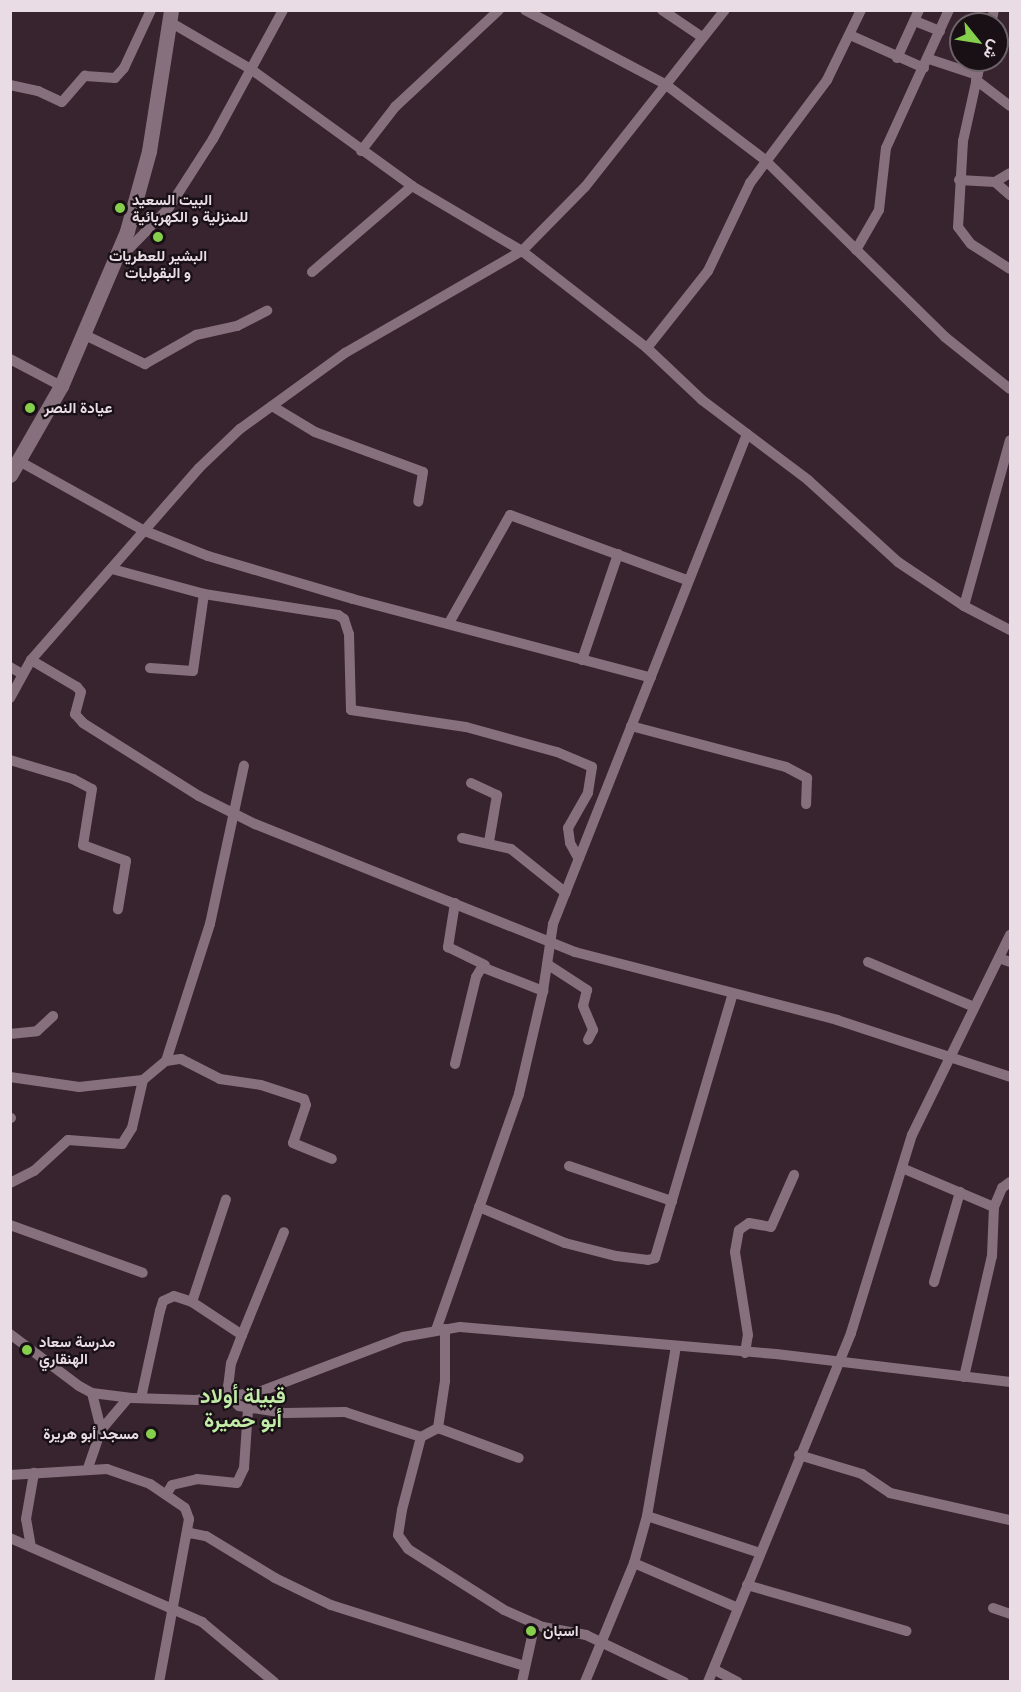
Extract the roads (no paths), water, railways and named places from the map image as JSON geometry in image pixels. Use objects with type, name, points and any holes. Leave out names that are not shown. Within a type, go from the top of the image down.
[{"type":"street","points":[[10,85],[38,91],[62,102],[85,76],[115,78],[124,68],[152,10],[171,16],[252,70],[412,186],[522,251],[646,348],[702,400],[808,480],[879,548],[964,606],[1011,630]]},
{"type":"street","points":[[117,261],[162,218],[252,70],[283,10]]},
{"type":"street","points":[[361,151],[395,107],[499,10]]},
{"type":"street","points":[[525,10],[665,84],[765,160],[945,337],[1011,390]]},
{"type":"street","points":[[662,10],[702,37]]},
{"type":"street","points":[[10,698],[31,660],[199,468],[240,429],[345,353],[522,251],[585,187],[725,10]]},
{"type":"street","points":[[646,348],[715,261],[765,160],[827,80],[861,10]]},
{"type":"street","points":[[856,250],[879,210],[886,148],[927,63],[949,10]]},
{"type":"street","points":[[10,475],[61,386],[117,261],[149,151],[171,16]]},
{"type":"street","points":[[897,58],[917,16],[940,31]]},
{"type":"street","points":[[850,35],[897,58],[927,63],[977,78],[1011,106]]},
{"type":"street","points":[[978,72],[963,141],[959,180],[960,232],[1011,269]]},
{"type":"street","points":[[959,180],[995,182],[1011,173]]},
{"type":"street","points":[[995,182],[1011,195]]},
{"type":"street","points":[[312,272],[412,186]]},
{"type":"street","points":[[85,335],[145,364],[196,335],[237,326],[267,311]]},
{"type":"street","points":[[10,359],[61,386]]},
{"type":"street","points":[[272,406],[315,432],[423,472],[418,502]]},
{"type":"street","points":[[438,1428],[445,1381],[441,1329],[479,1207],[519,1094],[543,991],[549,942],[687,580],[747,434]]},
{"type":"street","points":[[964,606],[1011,440]]},
{"type":"street","points":[[19,461],[146,531],[208,556],[651,678]]},
{"type":"street","points":[[450,623],[510,515],[687,580]]},
{"type":"street","points":[[582,660],[618,554]]},
{"type":"street","points":[[112,569],[204,594],[341,617],[347,625],[351,649],[351,710],[466,727],[557,752],[592,767],[588,794],[568,828],[567,836],[579,859]]},
{"type":"street","points":[[150,668],[194,671],[204,594]]},
{"type":"street","points":[[31,660],[77,687],[81,692],[75,714],[83,723],[235,815],[549,942],[837,1020],[1011,1077]]},
{"type":"street","points":[[10,667],[22,674]]},
{"type":"street","points":[[632,726],[786,767],[807,778],[806,804]]},
{"type":"street","points":[[10,760],[73,779],[92,789],[83,845],[126,861],[118,909]]},
{"type":"street","points":[[166,1061],[210,924],[244,766]]},
{"type":"street","points":[[471,783],[497,795],[489,842]]},
{"type":"street","points":[[462,838],[489,842],[511,849],[566,893]]},
{"type":"street","points":[[455,903],[448,947],[543,991]]},
{"type":"street","points":[[708,1682],[715,1670],[799,1455],[840,1361],[902,1168],[948,1056],[1011,935]]},
{"type":"street","points":[[999,958],[1011,962]]},
{"type":"street","points":[[868,962],[974,1007]]},
{"type":"street","points":[[547,964],[587,990],[584,1006],[593,1030],[588,1040]]},
{"type":"street","points":[[454,1064],[476,977],[485,965]]},
{"type":"street","points":[[479,1207],[565,1243],[648,1260],[657,1254],[733,993]]},
{"type":"street","points":[[10,1034],[37,1031],[53,1016]]},
{"type":"street","points":[[10,1077],[79,1086],[142,1080],[166,1061],[181,1059],[220,1079],[261,1085],[304,1099],[306,1105],[293,1143],[332,1159]]},
{"type":"street","points":[[10,1183],[34,1171],[68,1140],[122,1144],[132,1128],[142,1080]]},
{"type":"street","points":[[569,1166],[672,1201]]},
{"type":"street","points":[[902,1168],[994,1207]]},
{"type":"street","points":[[745,1353],[748,1335],[735,1252],[738,1230],[749,1223],[771,1227],[794,1175]]},
{"type":"street","points":[[964,1377],[992,1256],[994,1207],[1002,1188],[1011,1182]]},
{"type":"street","points":[[934,1282],[960,1192]]},
{"type":"street","points":[[192,1302],[226,1199]]},
{"type":"street","points":[[10,1225],[143,1273]]},
{"type":"street","points":[[230,1397],[228,1376],[242,1335],[284,1232]]},
{"type":"street","points":[[141,1398],[163,1301],[174,1296],[192,1302],[242,1335]]},
{"type":"street","points":[[10,1334],[66,1378],[92,1393],[128,1398],[230,1397],[287,1383],[403,1337],[441,1329],[482,1327],[840,1361],[1011,1382]]},
{"type":"street","points":[[585,1682],[634,1563],[647,1516],[676,1346]]},
{"type":"street","points":[[92,1393],[101,1430]]},
{"type":"street","points":[[230,1397],[248,1409],[345,1412],[421,1437],[438,1428],[519,1458]]},
{"type":"street","points":[[88,1468],[101,1430],[128,1398]]},
{"type":"street","points":[[167,1493],[172,1485],[197,1479],[237,1483],[244,1468],[248,1409]]},
{"type":"street","points":[[421,1437],[399,1522],[402,1542],[486,1600],[535,1623],[602,1643],[684,1682]]},
{"type":"street","points":[[799,1455],[862,1474],[890,1493],[1011,1520]]},
{"type":"street","points":[[10,1475],[88,1468],[131,1476],[167,1493],[188,1512],[186,1536],[159,1682]]},
{"type":"street","points":[[31,1547],[26,1520],[34,1473]]},
{"type":"street","points":[[647,1516],[760,1553]]},
{"type":"street","points":[[186,1536],[190,1533],[206,1536],[275,1578],[332,1605],[524,1666]]},
{"type":"street","points":[[10,1539],[172,1608],[216,1631],[274,1682]]},
{"type":"street","points":[[634,1563],[738,1608]]},
{"type":"street","points":[[747,1585],[906,1631]]},
{"type":"street","points":[[993,1608],[1011,1614]]},
{"type":"street","points":[[522,1682],[535,1623]]},
{"type":"street","points":[[715,1670],[738,1682]]},
{"type":"place","name":"البيت السعيد للمنزلية و الكهربائية","points":[[120,208]]},
{"type":"place","name":"البشير للعطريات و البقوليات","points":[[158,237]]},
{"type":"place","name":"عيادة النصر","points":[[30,408]]},
{"type":"place","name":"مدرسة سعاد الهنقاري","points":[[27,1350]]},
{"type":"place","name":"مسجد أبو هريرة","points":[[151,1434]]},
{"type":"place","name":"اسبان","points":[[531,1631]]},
{"type":"district","name":"قبيلة أولاد أبو حميرة","points":[[243,1407]]}]
